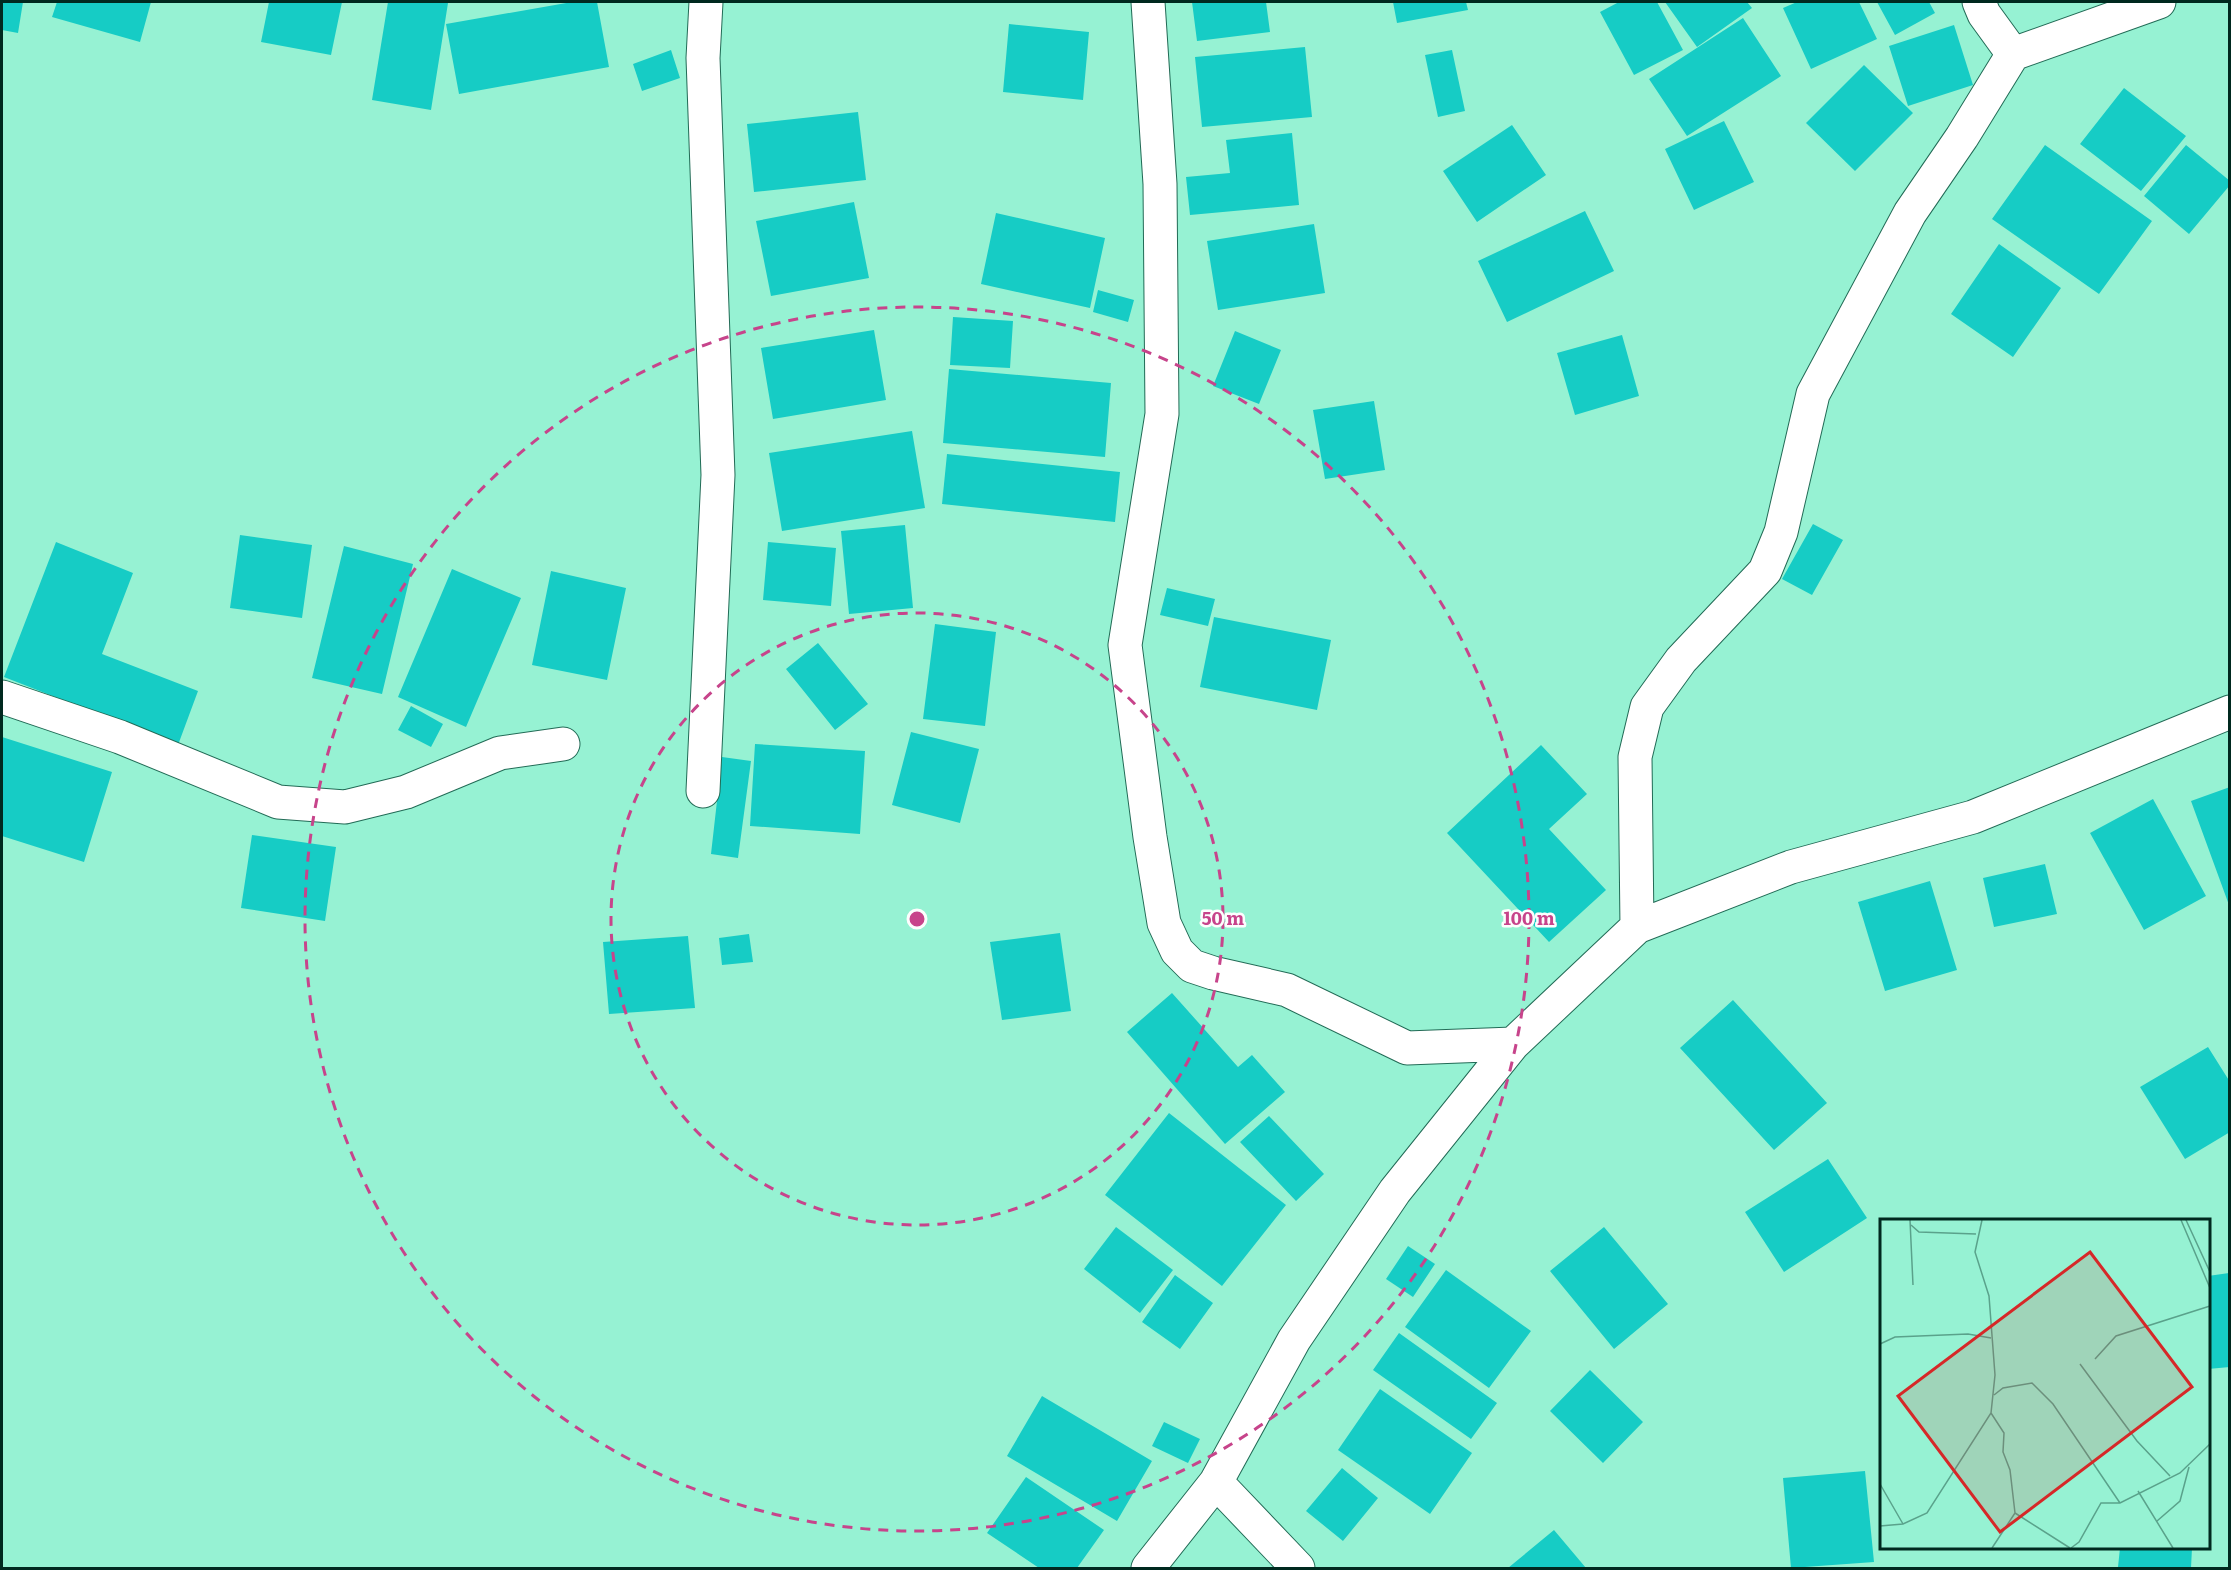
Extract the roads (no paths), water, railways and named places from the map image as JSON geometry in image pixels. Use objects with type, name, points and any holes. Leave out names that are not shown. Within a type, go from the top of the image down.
[{"type":"street","points":[[703,790],[718,476],[703,58],[706,2]]},
{"type":"street","points":[[1148,2],[1160,184],[1162,414],[1125,645],[1150,837],[1164,923],[1177,951],[1192,966],[1287,990],[1407,1048],[1513,1044]]},
{"type":"street","points":[[1979,2],[1984,14],[2013,54]]},
{"type":"street","points":[[1637,927],[1635,757],[1647,707],[1681,660],[1765,571],[1781,532],[1813,394],[1910,213],[1962,137],[2013,54],[2159,2]]},
{"type":"street","points":[[2,697],[120,737],[278,802],[345,807],[406,792],[500,753],[563,744]]},
{"type":"street","points":[[1148,1569],[1216,1482],[1293,1340],[1395,1191],[1513,1044],[1637,927],[1791,867],[1973,818],[2229,712]]},
{"type":"street","points":[[1216,1482],[1298,1569]]}]
